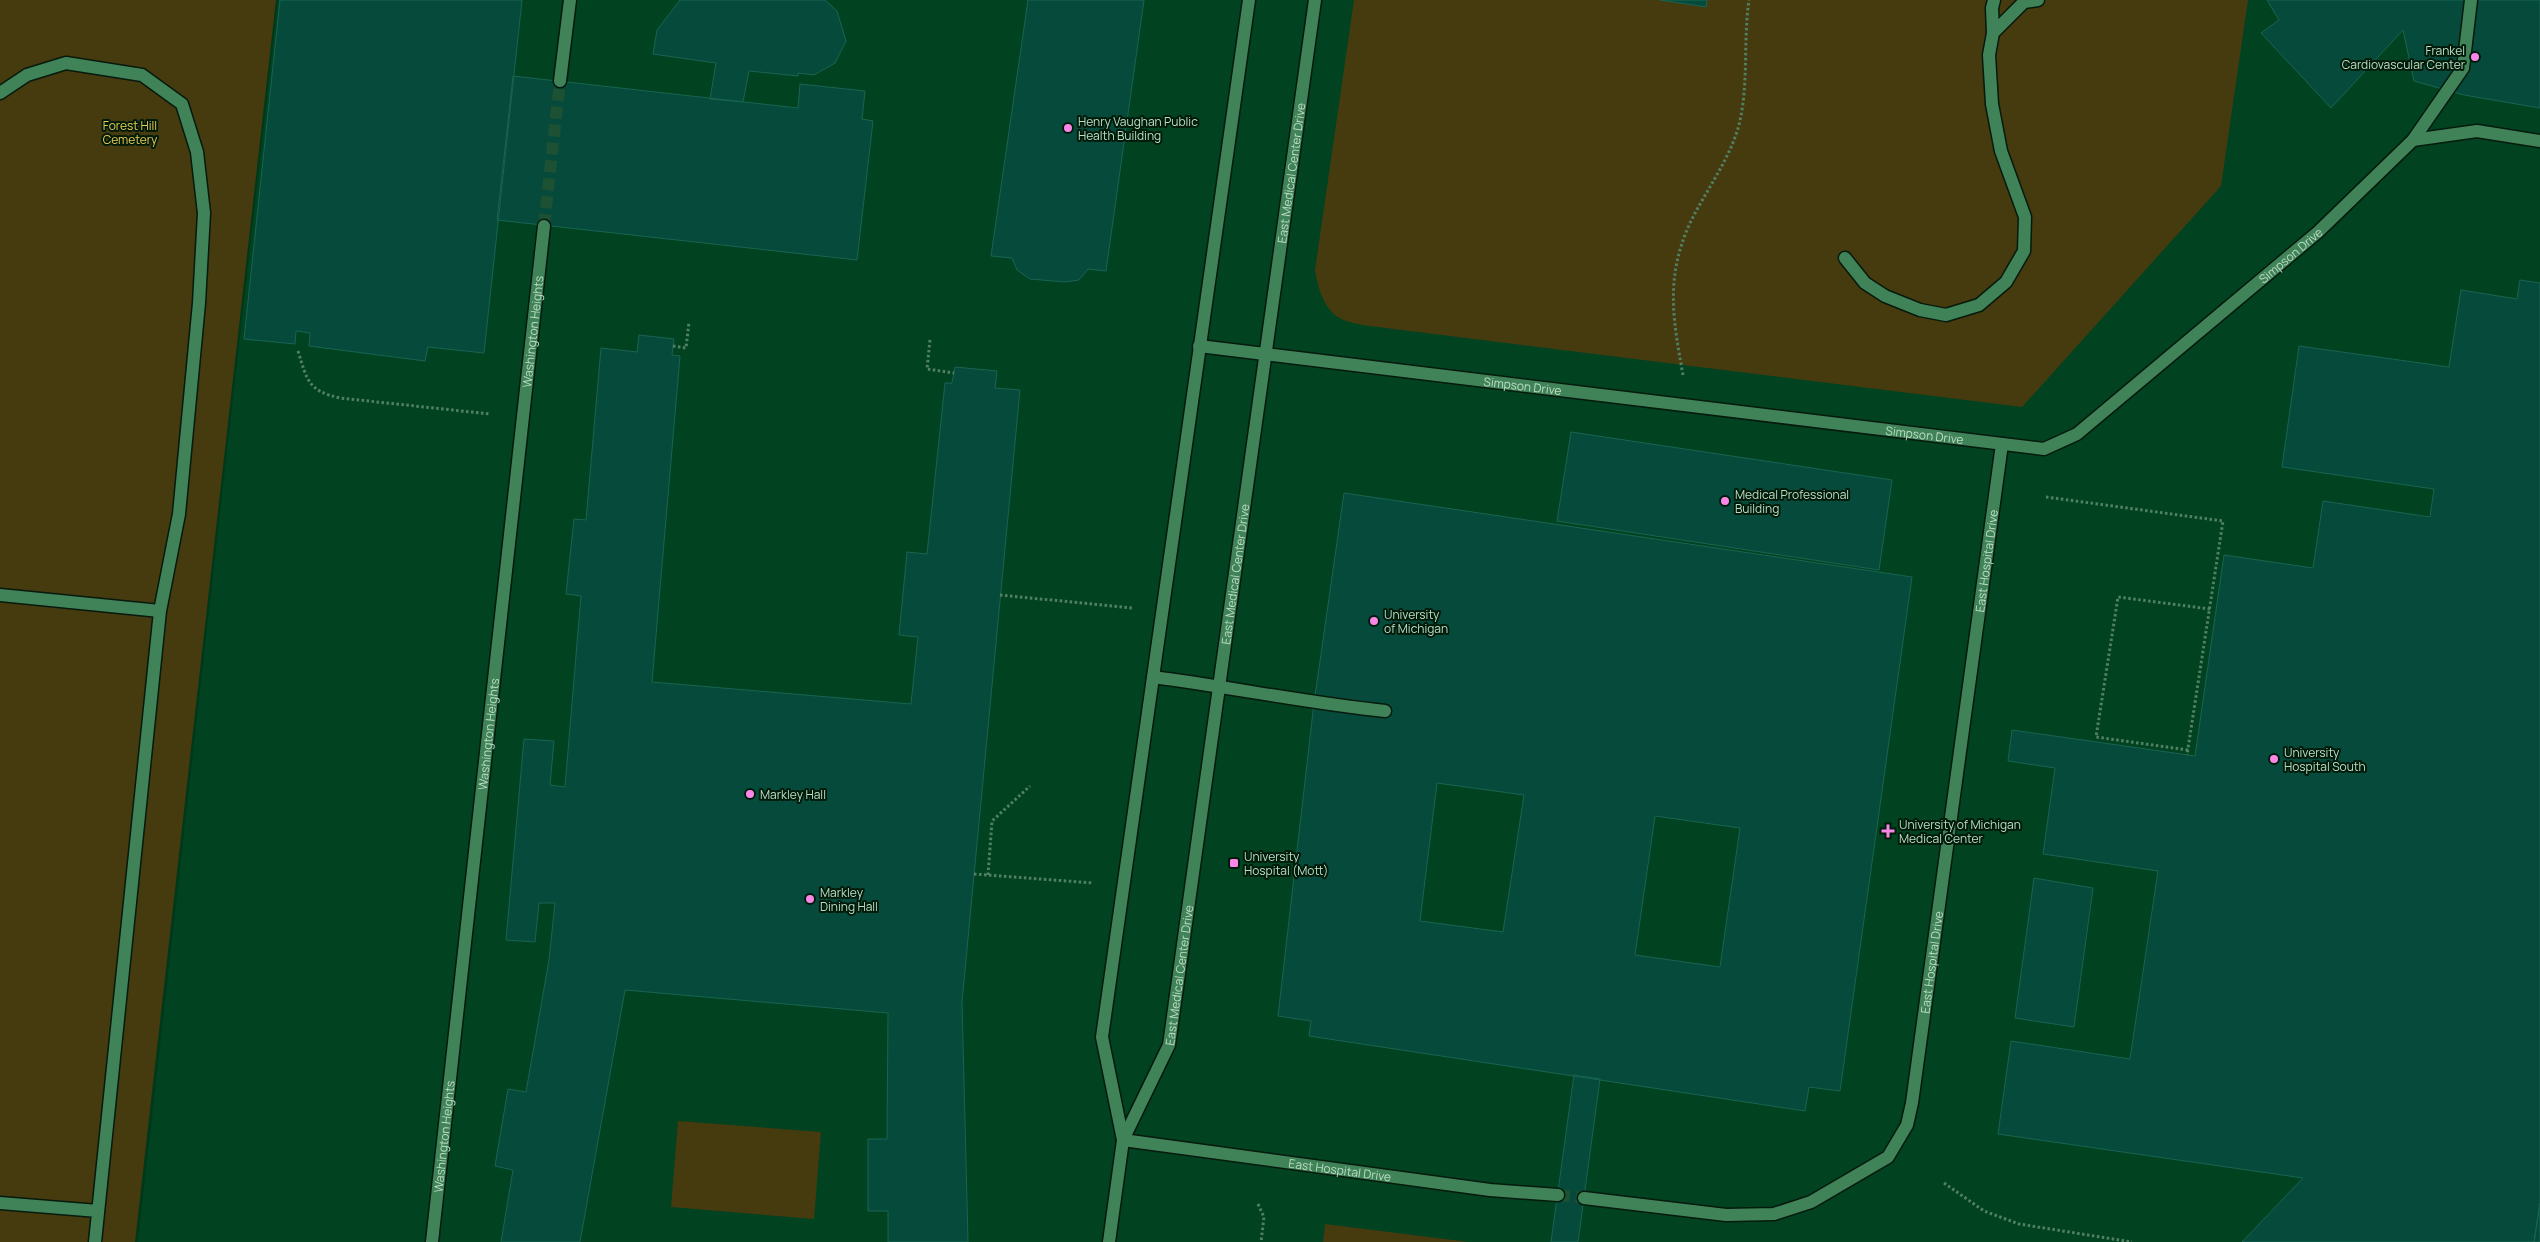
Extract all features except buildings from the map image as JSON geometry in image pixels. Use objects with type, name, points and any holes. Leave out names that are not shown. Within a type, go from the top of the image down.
[{"type":"street","points":[[560,82],[570,0]]},
{"type":"street","name":"East Medical Center Drive","points":[[1123,1140],[1102,1037],[1249,0]]},
{"type":"street","name":"East Medical Center Drive","points":[[1109,1242],[1123,1140],[1169,1045],[1315,0]]},
{"type":"street","points":[[1845,258],[1865,283],[1885,296],[1920,310],[1946,315],[1979,305],[2006,282],[2024,251],[2025,217],[2001,151],[1992,104],[1990,55],[1994,0]]},
{"type":"street","points":[[1993,33],[2024,2],[2038,0]]},
{"type":"street","name":"Simpson Drive","points":[[1199,346],[2044,449],[2077,434],[2318,232],[2413,140],[2463,68],[2471,0]]},
{"type":"street","points":[[0,93],[27,75],[66,63],[142,75],[182,104],[197,152],[204,212],[199,303],[180,514],[160,612],[95,1242]]},
{"type":"street","points":[[2413,140],[2477,131],[2540,141]]},
{"type":"street","name":"Washington Heights","points":[[432,1242],[544,226]]},
{"type":"street","name":"East Hospital Drive","points":[[1584,1198],[1726,1215],[1774,1214],[1812,1202],[1888,1157],[1907,1125],[1912,1103],[2002,444]]},
{"type":"street","points":[[0,595],[160,612]]},
{"type":"street","points":[[1153,677],[1219,686],[1314,704],[1384,711]]},
{"type":"street","name":"East Hospital Drive","points":[[1123,1140],[1490,1190],[1558,1196]]},
{"type":"street","points":[[0,1203],[98,1211]]},
{"type":"path","points":[[1684,378],[1672,316],[1673,272],[1690,224],[1727,158],[1739,124],[1744,89],[1749,0]]},
{"type":"path","points":[[673,346],[686,348],[689,322]]},
{"type":"path","points":[[930,340],[927,369],[954,372]]},
{"type":"path","points":[[298,351],[307,380],[321,394],[340,398],[490,414]]},
{"type":"path","points":[[2046,498],[2223,520],[2187,755]]},
{"type":"path","points":[[1000,595],[1133,608]]},
{"type":"path","points":[[2188,750],[2096,737],[2118,597],[2210,609]]},
{"type":"path","points":[[988,875],[992,822],[1030,786]]},
{"type":"path","points":[[974,874],[1096,884]]},
{"type":"path","points":[[1944,1184],[1984,1211],[2019,1224],[2132,1242]]},
{"type":"path","points":[[1258,1204],[1264,1217],[1261,1242]]},
{"type":"shaded area","name":"University of Michigan","points":[[278,0],[2540,0],[2540,1242],[138,1242]]},
{"type":"green space","name":"Forest Hill Cemetery","points":[[0,0],[276,0],[135,1242],[0,1242]]},
{"type":"green space","points":[[1354,0],[2248,0],[2221,186],[2022,407],[1362,325],[1340,318],[1325,303],[1315,270]]},
{"type":"green space","points":[[678,1121],[821,1132],[814,1219],[671,1207]]},
{"type":"green space","points":[[1325,1224],[1469,1242],[1323,1242]]},
{"type":"tunnel","points":[[544,226],[560,81]]},
{"type":"tunnel","points":[[1558,1195],[1584,1198]]},
{"type":"place","name":"Frankel Cardiovascular Center","points":[[2475,57]]},
{"type":"place","name":"Henry Vaughan Public Health Building","points":[[1068,128]]},
{"type":"place","name":"Medical Professional Building","points":[[1725,501]]},
{"type":"place","name":"University of Michigan","points":[[1374,621]]},
{"type":"place","name":"University Hospital South","points":[[2274,759]]},
{"type":"place","name":"Markley Hall","points":[[750,794]]},
{"type":"place","name":"University of Michigan Medical Center","points":[[1888,831]]},
{"type":"place","name":"University Hospital (Mott)","points":[[1234,863]]},
{"type":"place","name":"Markley Dining Hall","points":[[810,899]]}]
